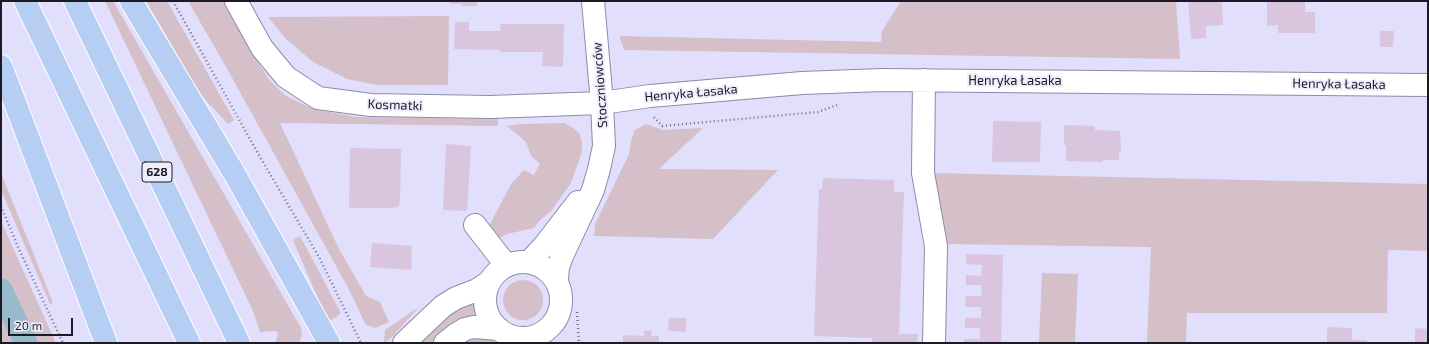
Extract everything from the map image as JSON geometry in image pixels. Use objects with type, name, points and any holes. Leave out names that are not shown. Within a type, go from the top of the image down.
[{"type":"main road","points":[[26,1],[189,343]]},
{"type":"main road","name":"628","points":[[75,1],[239,343]]},
{"type":"main road","points":[[130,1],[234,173],[329,343]]},
{"type":"main road","points":[[1,66],[106,343]]},
{"type":"street","name":"Kosmatki","points":[[236,1],[262,48],[286,77],[318,98],[371,104],[490,107],[602,103]]},
{"type":"street","name":"Stoczniowców","points":[[557,280],[558,267],[562,256],[593,190],[604,146],[602,103],[593,1]]},
{"type":"street","name":"Henryka Łasaka","points":[[602,103],[655,96],[802,83],[882,80],[1428,86]]},
{"type":"street","points":[[924,80],[922,173],[936,246],[934,343]]},
{"type":"street","name":"Stoczniowców","points":[[530,261],[544,246],[572,210],[599,169]]},
{"type":"street","points":[[476,225],[506,265]]},
{"type":"street","points":[[445,343],[455,335],[470,328],[485,327],[507,336],[518,338],[529,338],[539,335],[546,336],[556,321],[562,300],[561,290],[557,280],[541,265],[530,261],[517,261],[506,265],[496,272],[489,282],[485,304],[487,313],[492,322],[507,336]]},
{"type":"street","points":[[404,343],[443,306],[456,298],[477,290],[489,282]]},
{"type":"path","points":[[173,1],[260,157],[319,257],[361,343]]},
{"type":"path","points":[[652,115],[662,126],[818,112],[840,104]]},
{"type":"path","points":[[1,206],[18,247],[63,343]]},
{"type":"path","points":[[577,312],[579,343]]},
{"type":"shaded area","points":[[105,1],[113,1],[301,328],[302,335],[299,343],[275,343],[278,334],[277,331],[260,332],[253,311]]},
{"type":"shaded area","points":[[146,1],[167,1],[234,120],[228,124],[200,94]]},
{"type":"shaded area","points":[[188,1],[224,1],[259,64],[271,82],[286,96],[313,109],[356,117],[498,119],[498,126],[280,123],[339,249],[366,296],[380,302],[389,322],[375,328],[366,325],[347,286]]},
{"type":"shaded area","points":[[901,1],[1176,1],[1180,59],[624,50],[619,36],[881,42],[882,31]]},
{"type":"shaded area","points":[[449,16],[448,85],[377,85],[347,79],[313,62],[286,39],[268,17]]},
{"type":"shaded area","points":[[564,123],[580,134],[582,143],[582,152],[571,183],[552,210],[540,220],[534,228],[507,234],[499,238],[489,226],[511,184],[524,170],[534,175],[540,164],[531,156],[526,142],[507,126],[520,124]]},
{"type":"shaded area","points":[[646,124],[663,130],[703,128],[659,169],[778,170],[713,239],[594,236],[595,224],[629,154],[631,141],[635,130]]},
{"type":"shaded area","points":[[1,173],[53,303],[50,304],[1,190]]},
{"type":"shaded area","points":[[932,173],[1428,184],[1428,251],[1388,250],[1387,313],[1187,313],[1186,343],[1147,343],[1151,247],[944,244]]},
{"type":"shaded area","points":[[1,221],[56,343],[33,343],[1,275]]},
{"type":"shaded area","points":[[300,236],[340,311],[340,314],[328,322],[293,240]]},
{"type":"shaded area","points":[[1042,273],[1078,274],[1075,343],[1039,343]]},
{"type":"shaded area","points":[[527,280],[534,283],[540,289],[543,300],[542,308],[534,317],[527,320],[519,320],[512,317],[504,308],[503,296],[506,289],[515,281]]},
{"type":"shaded area","points":[[474,301],[476,314],[466,317],[456,323],[432,343],[421,343],[452,311]]},
{"type":"shaded area","points":[[419,307],[393,336],[384,343],[385,330]]},
{"type":"shaded area","points":[[1,308],[7,322],[18,343],[1,343]]},
{"type":"shaded area","points":[[473,336],[491,339],[496,343],[459,343]]},
{"type":"building","points":[[450,1],[477,1],[477,6],[450,4]]},
{"type":"building","points":[[1188,1],[1222,1],[1223,25],[1206,26],[1206,38],[1191,39]]},
{"type":"building","points":[[1267,1],[1305,1],[1305,12],[1315,12],[1315,33],[1278,33],[1278,25],[1267,26]]},
{"type":"building","points":[[455,22],[469,22],[469,31],[501,31],[500,24],[564,24],[563,67],[542,66],[543,52],[500,52],[500,50],[454,49]]},
{"type":"building","points":[[1380,31],[1394,31],[1393,47],[1380,47]]},
{"type":"building","points":[[993,121],[1041,122],[1040,162],[992,162]]},
{"type":"building","points":[[1064,125],[1095,126],[1095,130],[1120,131],[1121,151],[1119,151],[1119,160],[1103,160],[1103,162],[1066,161]]},
{"type":"building","points":[[446,144],[471,146],[467,211],[443,210]]},
{"type":"building","points":[[350,148],[401,149],[400,202],[398,207],[349,208]]},
{"type":"building","points":[[823,178],[894,180],[894,192],[904,192],[899,334],[918,334],[917,343],[872,343],[872,338],[814,336],[819,189],[822,189]]},
{"type":"building","points":[[372,243],[412,246],[411,270],[370,267]]},
{"type":"building","points":[[966,254],[1003,255],[1001,343],[964,343],[964,339],[980,339],[980,328],[965,328],[965,318],[981,318],[981,307],[965,307],[966,296],[981,296],[982,285],[966,285],[966,275],[981,276],[982,265],[966,264]]},
{"type":"building","points":[[669,318],[686,318],[686,332],[668,331]]},
{"type":"building","points":[[1327,327],[1352,328],[1352,340],[1367,340],[1367,343],[1327,343]]},
{"type":"building","points":[[1415,328],[1428,329],[1428,343],[1415,343]]},
{"type":"building","points":[[644,331],[652,331],[651,336],[659,336],[659,343],[623,343],[623,335],[644,336]]},
{"type":"waterway","points":[[1,290],[26,343]]}]
